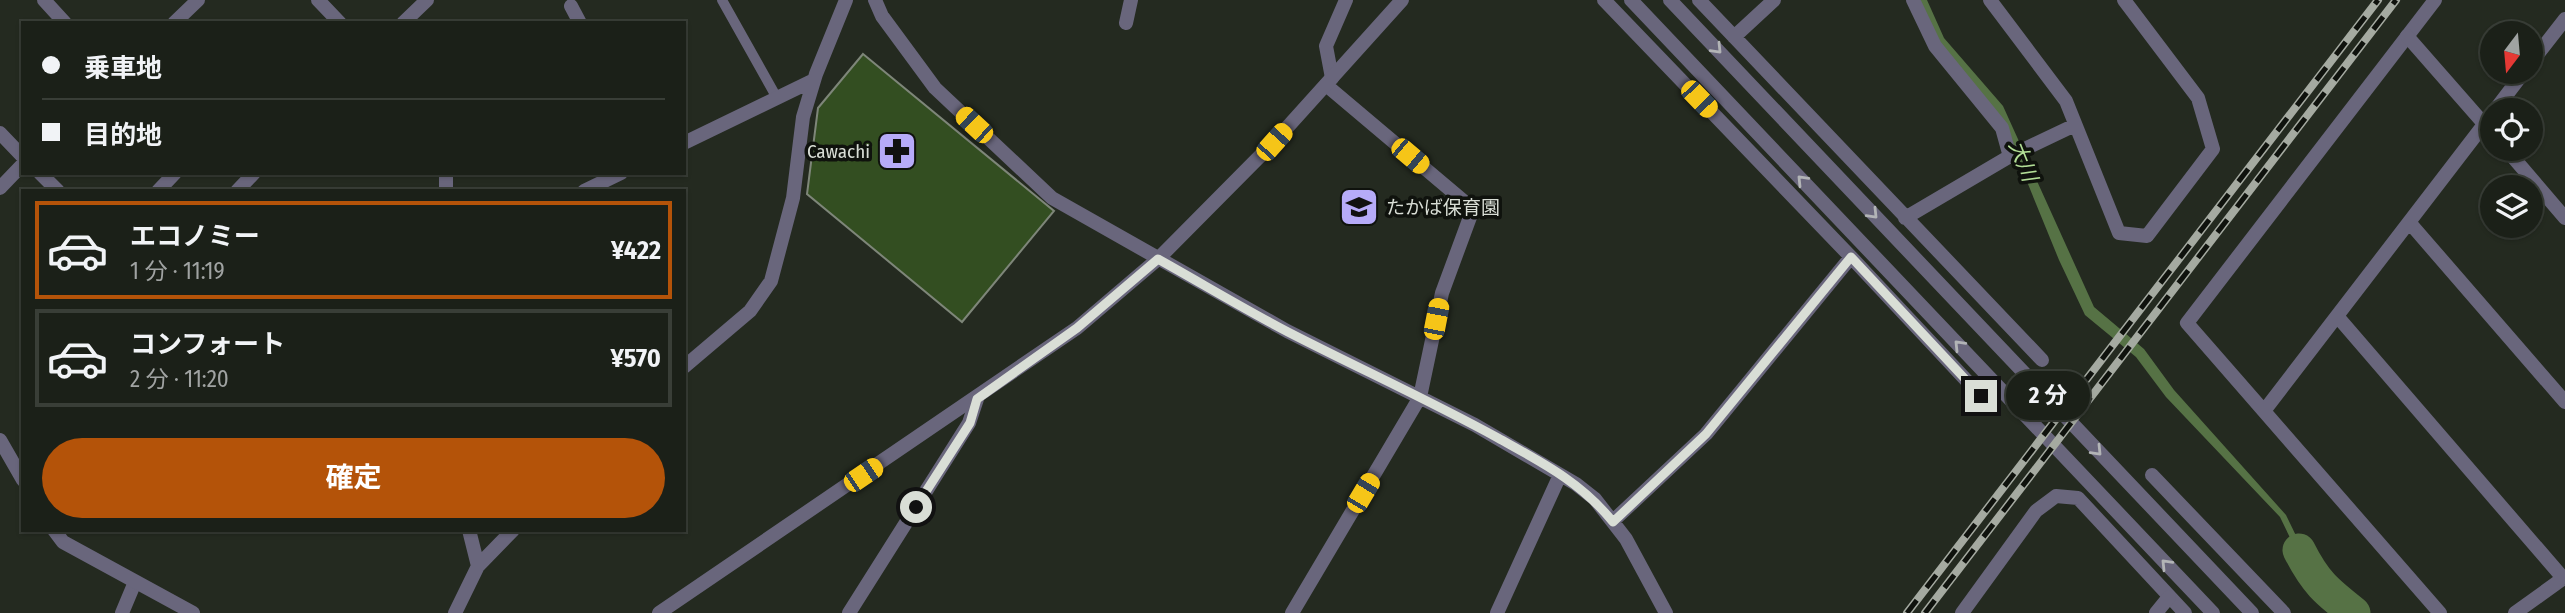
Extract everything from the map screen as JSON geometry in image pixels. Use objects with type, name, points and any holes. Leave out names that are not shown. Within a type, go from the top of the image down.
[{"type":"street","points":[[44,0],[63,21]]},
{"type":"street","points":[[176,21],[198,0]]},
{"type":"street","points":[[318,0],[332,20]]},
{"type":"street","points":[[405,21],[427,0]]},
{"type":"street","points":[[686,365],[750,311],[771,281],[793,198],[803,117],[814,80],[846,0]]},
{"type":"street","points":[[875,0],[882,16],[935,88],[1052,198],[1287,331],[1420,397],[1509,444],[1560,475],[1595,499],[1613,522],[1626,539],[1666,613]]},
{"type":"street","points":[[1126,23],[1131,0]]},
{"type":"street","points":[[1292,613],[1420,397],[1441,293],[1473,209],[1329,82],[1326,46],[1346,0]]},
{"type":"street","points":[[659,613],[977,399],[1077,328],[1158,259],[1274,142],[1402,0]]},
{"type":"street","points":[[1604,0],[1981,396]]},
{"type":"street","points":[[1630,0],[2213,613]]},
{"type":"street","points":[[1670,0],[2252,613]]},
{"type":"street","points":[[1699,0],[2042,360]]},
{"type":"street","points":[[1913,0],[1935,46],[2002,128],[2016,154]]},
{"type":"street","points":[[1990,0],[2066,101],[2119,233],[2147,236],[2213,149],[2198,98],[2124,0]]},
{"type":"street","points":[[2435,0],[2187,323],[2440,613]]},
{"type":"street","points":[[1734,37],[1772,1]]},
{"type":"street","points":[[571,6],[579,21]]},
{"type":"street","points":[[2543,47],[2565,19]]},
{"type":"street","points":[[2407,36],[2480,109]]},
{"type":"street","points":[[686,142],[814,80]]},
{"type":"street","points":[[1905,218],[2016,154],[2075,125]]},
{"type":"street","points":[[0,133],[21,155]]},
{"type":"street","points":[[2264,411],[2480,134]]},
{"type":"street","points":[[2516,161],[2565,218]]},
{"type":"street","points":[[0,187],[21,166]]},
{"type":"street","points":[[42,175],[56,189]]},
{"type":"street","points":[[160,189],[173,175]]},
{"type":"street","points":[[239,189],[252,175]]},
{"type":"street","points":[[588,189],[617,175]]},
{"type":"street","points":[[2409,222],[2565,402]]},
{"type":"street","points":[[1613,522],[1706,434],[1851,257]]},
{"type":"street","points":[[2337,316],[2564,578],[2515,613]]},
{"type":"street","points":[[849,613],[970,423],[977,399]]},
{"type":"street","points":[[0,440],[21,477]]},
{"type":"street","points":[[1497,613],[1560,475]]},
{"type":"street","points":[[2152,475],[2284,613]]},
{"type":"street","points":[[1962,613],[2036,512],[2056,496],[2078,498],[2185,613]]},
{"type":"street","points":[[56,532],[63,542],[193,613]]},
{"type":"street","points":[[470,532],[478,566]]},
{"type":"street","points":[[455,613],[478,566],[511,532]]},
{"type":"street","points":[[122,613],[135,582]]},
{"type":"street","points":[[2157,613],[2169,597]]},
{"type":"lane","points":[[722,0],[777,98]]},
{"type":"water","points":[[1920,0],[1927,0],[1944,38],[2003,106],[2094,307],[2144,349],[2174,390],[2286,515],[2315,575],[2324,584],[2320,588],[2310,579],[2280,517],[2166,397],[2136,357],[2085,315],[2059,260],[2001,118],[1940,43]]},
{"type":"building","name":"Cawachi","points":[[863,54],[1054,211],[962,322],[807,194],[818,108]]},
{"type":"waterway","name":"大川","points":[[2299,550],[2322,585],[2354,613]]},
{"type":"railway","points":[[1907,613],[2378,0]]},
{"type":"railway","points":[[1925,613],[2396,0]]},
{"type":"place","name":"Cawachi","points":[[897,151]]},
{"type":"place","name":"たかば保育園","points":[[1359,207]]},
{"type":"route","points":[[916,507],[970,423],[977,399],[1077,328],[1158,259],[1287,331],[1475,425],[1531,457],[1576,484],[1595,499],[1613,522],[1706,434],[1851,257],[1981,396]]}]
